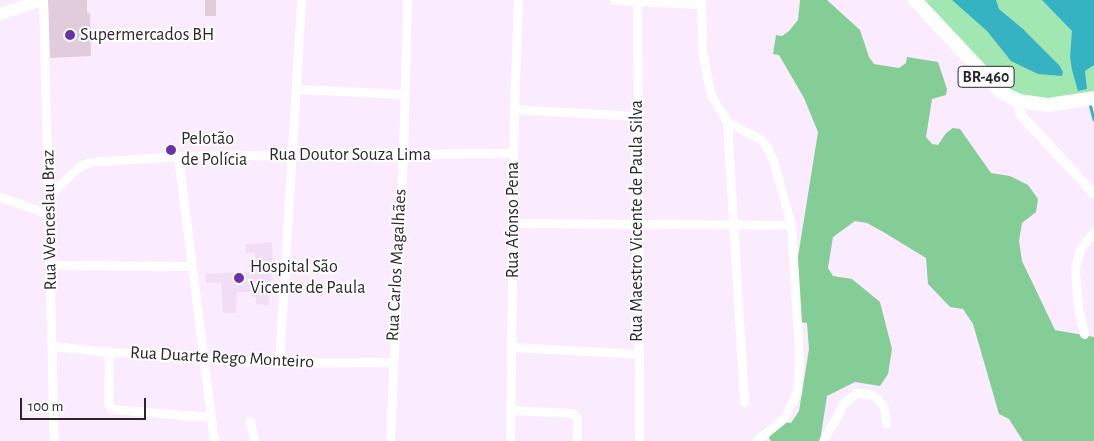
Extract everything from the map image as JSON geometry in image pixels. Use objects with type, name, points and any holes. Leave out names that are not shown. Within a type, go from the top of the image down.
[{"type":"main road","points":[[0,14],[42,0]]},
{"type":"main road","name":"BR-460","points":[[915,0],[1000,92],[1019,101],[1049,105],[1090,99]]},
{"type":"street","name":"Rua Wenceslau Braz","points":[[42,0],[51,265],[54,441]]},
{"type":"street","points":[[279,363],[301,0]]},
{"type":"street","name":"Rua Carlos Magalhães","points":[[390,441],[392,362],[403,155],[407,0]]},
{"type":"street","name":"Rua Afonso Pena","points":[[510,441],[513,153],[518,0]]},
{"type":"street","points":[[614,0],[701,2],[702,52],[708,85],[716,106],[727,122],[760,139],[766,145],[774,160],[791,225],[799,354],[797,392],[784,418],[756,441]]},
{"type":"street","name":"Rua Maestro Vicente de Paula Silva","points":[[638,1],[636,116],[639,441]]},
{"type":"street","points":[[296,88],[404,94]]},
{"type":"street","points":[[1019,101],[1020,114],[1094,194]]},
{"type":"street","points":[[514,109],[636,116]]},
{"type":"street","points":[[727,122],[744,402]]},
{"type":"street","name":"Rua Doutor Souza Lima","points":[[49,195],[86,163],[178,156],[513,153]]},
{"type":"street","points":[[178,156],[190,266],[214,441]]},
{"type":"street","points":[[0,197],[49,214]]},
{"type":"street","points":[[513,224],[791,225]]},
{"type":"street","points":[[1084,334],[1078,308],[1075,268],[1080,249],[1094,232]]},
{"type":"street","points":[[51,265],[190,266]]},
{"type":"street","name":"Rua Duarte Rego Monteiro","points":[[52,346],[109,352],[279,363],[392,362]]},
{"type":"street","points":[[512,347],[638,354]]},
{"type":"street","points":[[109,352],[108,403],[112,409],[210,417]]},
{"type":"street","points":[[823,441],[844,403],[856,393],[871,394],[878,399],[884,407],[886,423]]},
{"type":"street","points":[[510,410],[572,413],[577,418],[577,441]]},
{"type":"street","points":[[250,421],[254,441]]},
{"type":"shaded area","name":"Hospital São Vicente de Paula","points":[[272,242],[273,271],[271,272],[272,281],[269,282],[269,305],[256,304],[256,297],[252,296],[251,292],[237,292],[236,313],[223,313],[221,282],[206,283],[206,274],[256,271],[255,253],[246,253],[246,244]]},
{"type":"green space","points":[[800,0],[827,0],[860,30],[869,57],[874,64],[899,68],[906,63],[907,57],[938,62],[947,89],[946,95],[932,99],[926,137],[932,144],[938,145],[946,133],[953,128],[960,129],[991,173],[1010,176],[1028,185],[1038,199],[1036,212],[1022,223],[1019,241],[1022,261],[1055,330],[1094,337],[1094,441],[1023,441],[1009,419],[999,414],[973,324],[963,309],[950,307],[928,284],[926,258],[867,223],[855,221],[833,237],[828,268],[833,276],[852,279],[880,302],[892,349],[888,374],[880,386],[855,382],[827,396],[820,441],[771,441],[769,438],[770,432],[784,422],[791,423],[799,411],[809,349],[807,323],[800,322],[797,263],[818,132],[804,98],[779,55],[773,54],[776,35],[782,36],[798,20]]},
{"type":"green space","points":[[915,0],[1094,0],[1094,98],[1019,101]]},
{"type":"water","points":[[952,0],[996,0],[999,9],[1023,29],[1059,65],[1063,72],[1062,76],[1038,74],[1011,61],[987,31]]},
{"type":"water","points":[[1042,0],[1094,0],[1094,65],[1085,71],[1087,89],[1078,91],[1072,70],[1070,57],[1072,31]]},
{"type":"building","name":"Supermercados BH","points":[[48,0],[87,0],[87,13],[90,13],[91,56],[50,58]]},
{"type":"building","points":[[205,0],[216,0],[216,16],[205,16]]},
{"type":"waterway","points":[[1090,104],[1094,119]]},
{"type":"place","name":"Supermercados BH","points":[[70,35]]},
{"type":"place","name":"Pelotão de Polícia","points":[[171,150]]},
{"type":"place","name":"Hospital São Vicente de Paula","points":[[239,278]]}]
